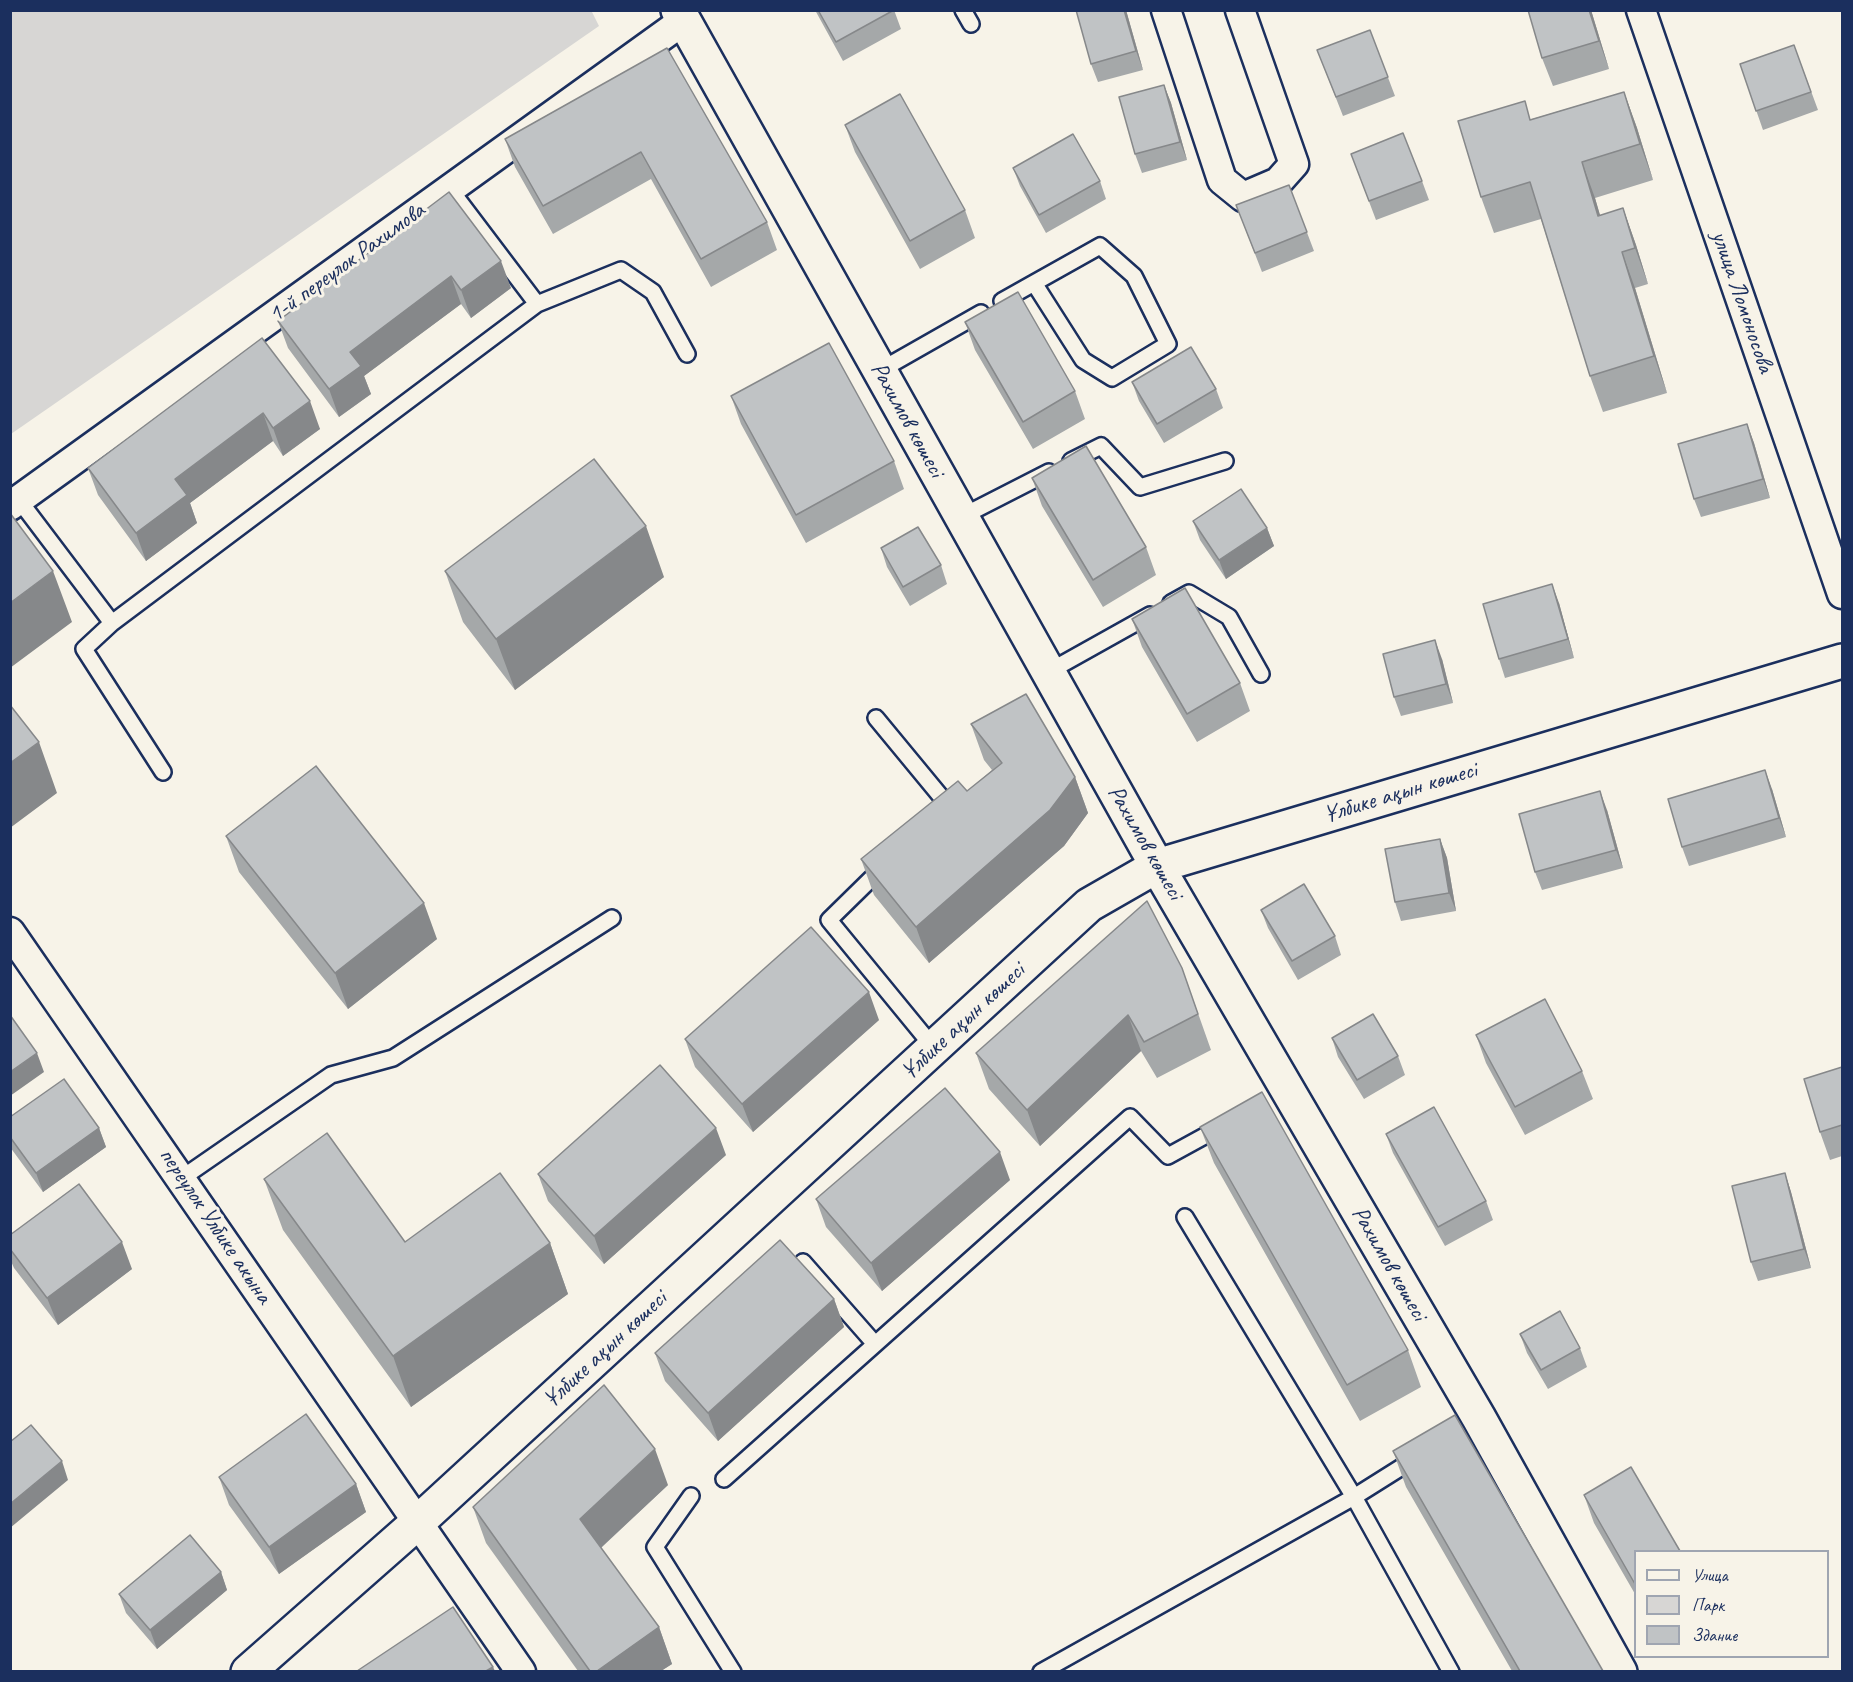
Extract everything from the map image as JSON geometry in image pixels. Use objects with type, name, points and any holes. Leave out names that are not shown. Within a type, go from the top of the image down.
[{"type":"main road","name":"Рахимов көшесі","points":[[680,16],[1282,1093],[1620,1671]]},
{"type":"main road","name":"Ұлбике ақын көшесі","points":[[248,1671],[417,1522],[1089,905],[1157,866],[1842,661]]},
{"type":"street","points":[[1167,10],[1222,180],[1244,196],[1278,182],[1294,164],[1240,10]]},
{"type":"street","name":"улица Ломоносова","points":[[1641,10],[1842,594]]},
{"type":"street","name":"1-й переулок Рахимова","points":[[15,503],[450,189],[680,16]]},
{"type":"street","name":"переулок Улбике акына","points":[[10,932],[521,1671]]},
{"type":"lane","points":[[963,10],[971,24]]},
{"type":"lane","points":[[450,189],[537,304]]},
{"type":"lane","points":[[879,371],[1034,283],[1100,246],[1134,276],[1168,344],[1112,378],[1083,360],[1034,283]]},
{"type":"lane","points":[[163,771],[84,649],[112,623],[537,304],[621,270],[653,292],[687,354]]},
{"type":"lane","points":[[961,517],[1101,446],[1140,487],[1225,461]]},
{"type":"lane","points":[[15,503],[112,623]]},
{"type":"lane","points":[[1048,672],[1189,593],[1229,617],[1261,674]]},
{"type":"lane","points":[[876,718],[947,804],[930,821]]},
{"type":"lane","points":[[896,854],[829,920],[934,1048]]},
{"type":"lane","points":[[182,1178],[331,1075],[393,1058],[612,918]]},
{"type":"lane","points":[[724,1479],[1130,1117],[1168,1156],[1238,1118]]},
{"type":"lane","points":[[1185,1217],[1354,1497],[1451,1671]]},
{"type":"lane","points":[[803,1262],[875,1344]]},
{"type":"lane","points":[[1041,1671],[1354,1497],[1431,1448]]},
{"type":"lane","points":[[692,1496],[655,1547],[733,1671]]},
{"type":"green space","points":[[11,10],[591,10],[599,26],[11,434]]},
{"type":"building","points":[[818,10],[894,10],[836,42]]},
{"type":"building","points":[[1076,10],[1124,10],[1136,51],[1091,64]]},
{"type":"building","points":[[1528,10],[1589,10],[1599,41],[1542,58]]},
{"type":"building","points":[[1370,30],[1388,77],[1336,97],[1317,50]]},
{"type":"building","points":[[1794,45],[1811,92],[1756,111],[1740,64]]},
{"type":"building","points":[[667,48],[767,222],[701,259],[641,152],[543,206],[505,139]]},
{"type":"building","points":[[1164,85],[1180,142],[1135,154],[1119,97]]},
{"type":"building","points":[[1624,92],[1640,144],[1582,162],[1598,216],[1623,208],[1635,248],[1622,252],[1654,356],[1590,376],[1530,182],[1481,197],[1458,121],[1525,101],[1530,120]]},
{"type":"building","points":[[900,94],[965,210],[910,241],[845,125]]},
{"type":"building","points":[[1403,133],[1422,181],[1369,201],[1351,154]]},
{"type":"building","points":[[1073,134],[1100,181],[1039,215],[1013,168]]},
{"type":"building","points":[[1289,185],[1307,232],[1255,253],[1236,205]]},
{"type":"building","points":[[449,192],[501,261],[461,290],[451,276],[350,352],[361,366],[329,389],[278,321]]},
{"type":"building","points":[[1018,292],[1075,391],[1023,422],[965,322]]},
{"type":"building","points":[[262,338],[310,401],[273,428],[263,413],[175,479],[187,495],[136,533],[88,468]]},
{"type":"building","points":[[829,343],[894,461],[796,515],[731,396]]},
{"type":"building","points":[[1191,347],[1216,389],[1157,424],[1132,382]]},
{"type":"building","points":[[1747,424],[1763,479],[1694,499],[1678,444]]},
{"type":"building","points":[[1086,446],[1146,547],[1093,580],[1032,478]]},
{"type":"building","points":[[594,459],[646,526],[496,639],[445,571]]},
{"type":"building","points":[[1241,489],[1267,528],[1219,560],[1193,521]]},
{"type":"building","points":[[10,513],[53,571],[10,603]]},
{"type":"building","points":[[918,527],[941,565],[903,587],[881,548]]},
{"type":"building","points":[[1552,584],[1568,639],[1499,659],[1483,604]]},
{"type":"building","points":[[1185,588],[1240,683],[1187,714],[1132,619]]},
{"type":"building","points":[[1435,640],[1446,684],[1394,697],[1383,654]]},
{"type":"building","points":[[1026,694],[1075,777],[1050,810],[916,927],[861,859],[958,781],[967,791],[1002,763],[971,724]]},
{"type":"building","points":[[10,705],[39,742],[10,763]]},
{"type":"building","points":[[316,766],[424,903],[335,973],[226,836]]},
{"type":"building","points":[[1765,770],[1779,818],[1682,847],[1668,799]]},
{"type":"building","points":[[1600,791],[1616,850],[1535,872],[1519,814]]},
{"type":"building","points":[[1440,839],[1449,893],[1395,902],[1385,849]]},
{"type":"building","points":[[1304,884],[1335,936],[1292,961],[1261,910]]},
{"type":"building","points":[[1147,901],[1182,968],[1198,1014],[1144,1042],[1128,1015],[1027,1110],[976,1053]]},
{"type":"building","points":[[811,927],[869,992],[742,1104],[685,1039]]},
{"type":"building","points":[[1545,999],[1582,1071],[1515,1107],[1476,1035]]},
{"type":"building","points":[[1373,1014],[1398,1056],[1357,1080],[1332,1038]]},
{"type":"building","points":[[10,1015],[37,1053],[10,1072]]},
{"type":"building","points":[[660,1065],[716,1128],[594,1236],[538,1174]]},
{"type":"building","points":[[1842,1067],[1842,1125],[1820,1132],[1804,1079]]},
{"type":"building","points":[[64,1079],[99,1128],[36,1173],[10,1137],[10,1117]]},
{"type":"building","points":[[945,1088],[1000,1152],[871,1263],[816,1199]]},
{"type":"building","points":[[1262,1092],[1408,1350],[1347,1385],[1200,1127]]},
{"type":"building","points":[[1434,1107],[1486,1201],[1438,1227],[1386,1134]]},
{"type":"building","points":[[327,1133],[405,1242],[500,1173],[550,1243],[393,1356],[264,1179]]},
{"type":"building","points":[[1785,1173],[1804,1249],[1751,1262],[1732,1186]]},
{"type":"building","points":[[79,1184],[122,1242],[47,1298],[10,1249],[10,1235]]},
{"type":"building","points":[[780,1240],[834,1299],[708,1413],[655,1353]]},
{"type":"building","points":[[1560,1311],[1580,1348],[1541,1370],[1520,1334]]},
{"type":"building","points":[[604,1385],[655,1449],[580,1519],[659,1627],[597,1671],[590,1671],[473,1507]]},
{"type":"building","points":[[306,1414],[356,1484],[269,1547],[219,1477]]},
{"type":"building","points":[[1455,1415],[1603,1671],[1520,1671],[1393,1451]]},
{"type":"building","points":[[31,1425],[62,1461],[10,1504],[10,1442]]},
{"type":"building","points":[[1631,1467],[1679,1550],[1634,1550],[1634,1582],[1584,1495]]},
{"type":"building","points":[[190,1535],[221,1572],[150,1630],[119,1594]]},
{"type":"building","points":[[453,1607],[493,1667],[486,1671],[357,1671]]}]
